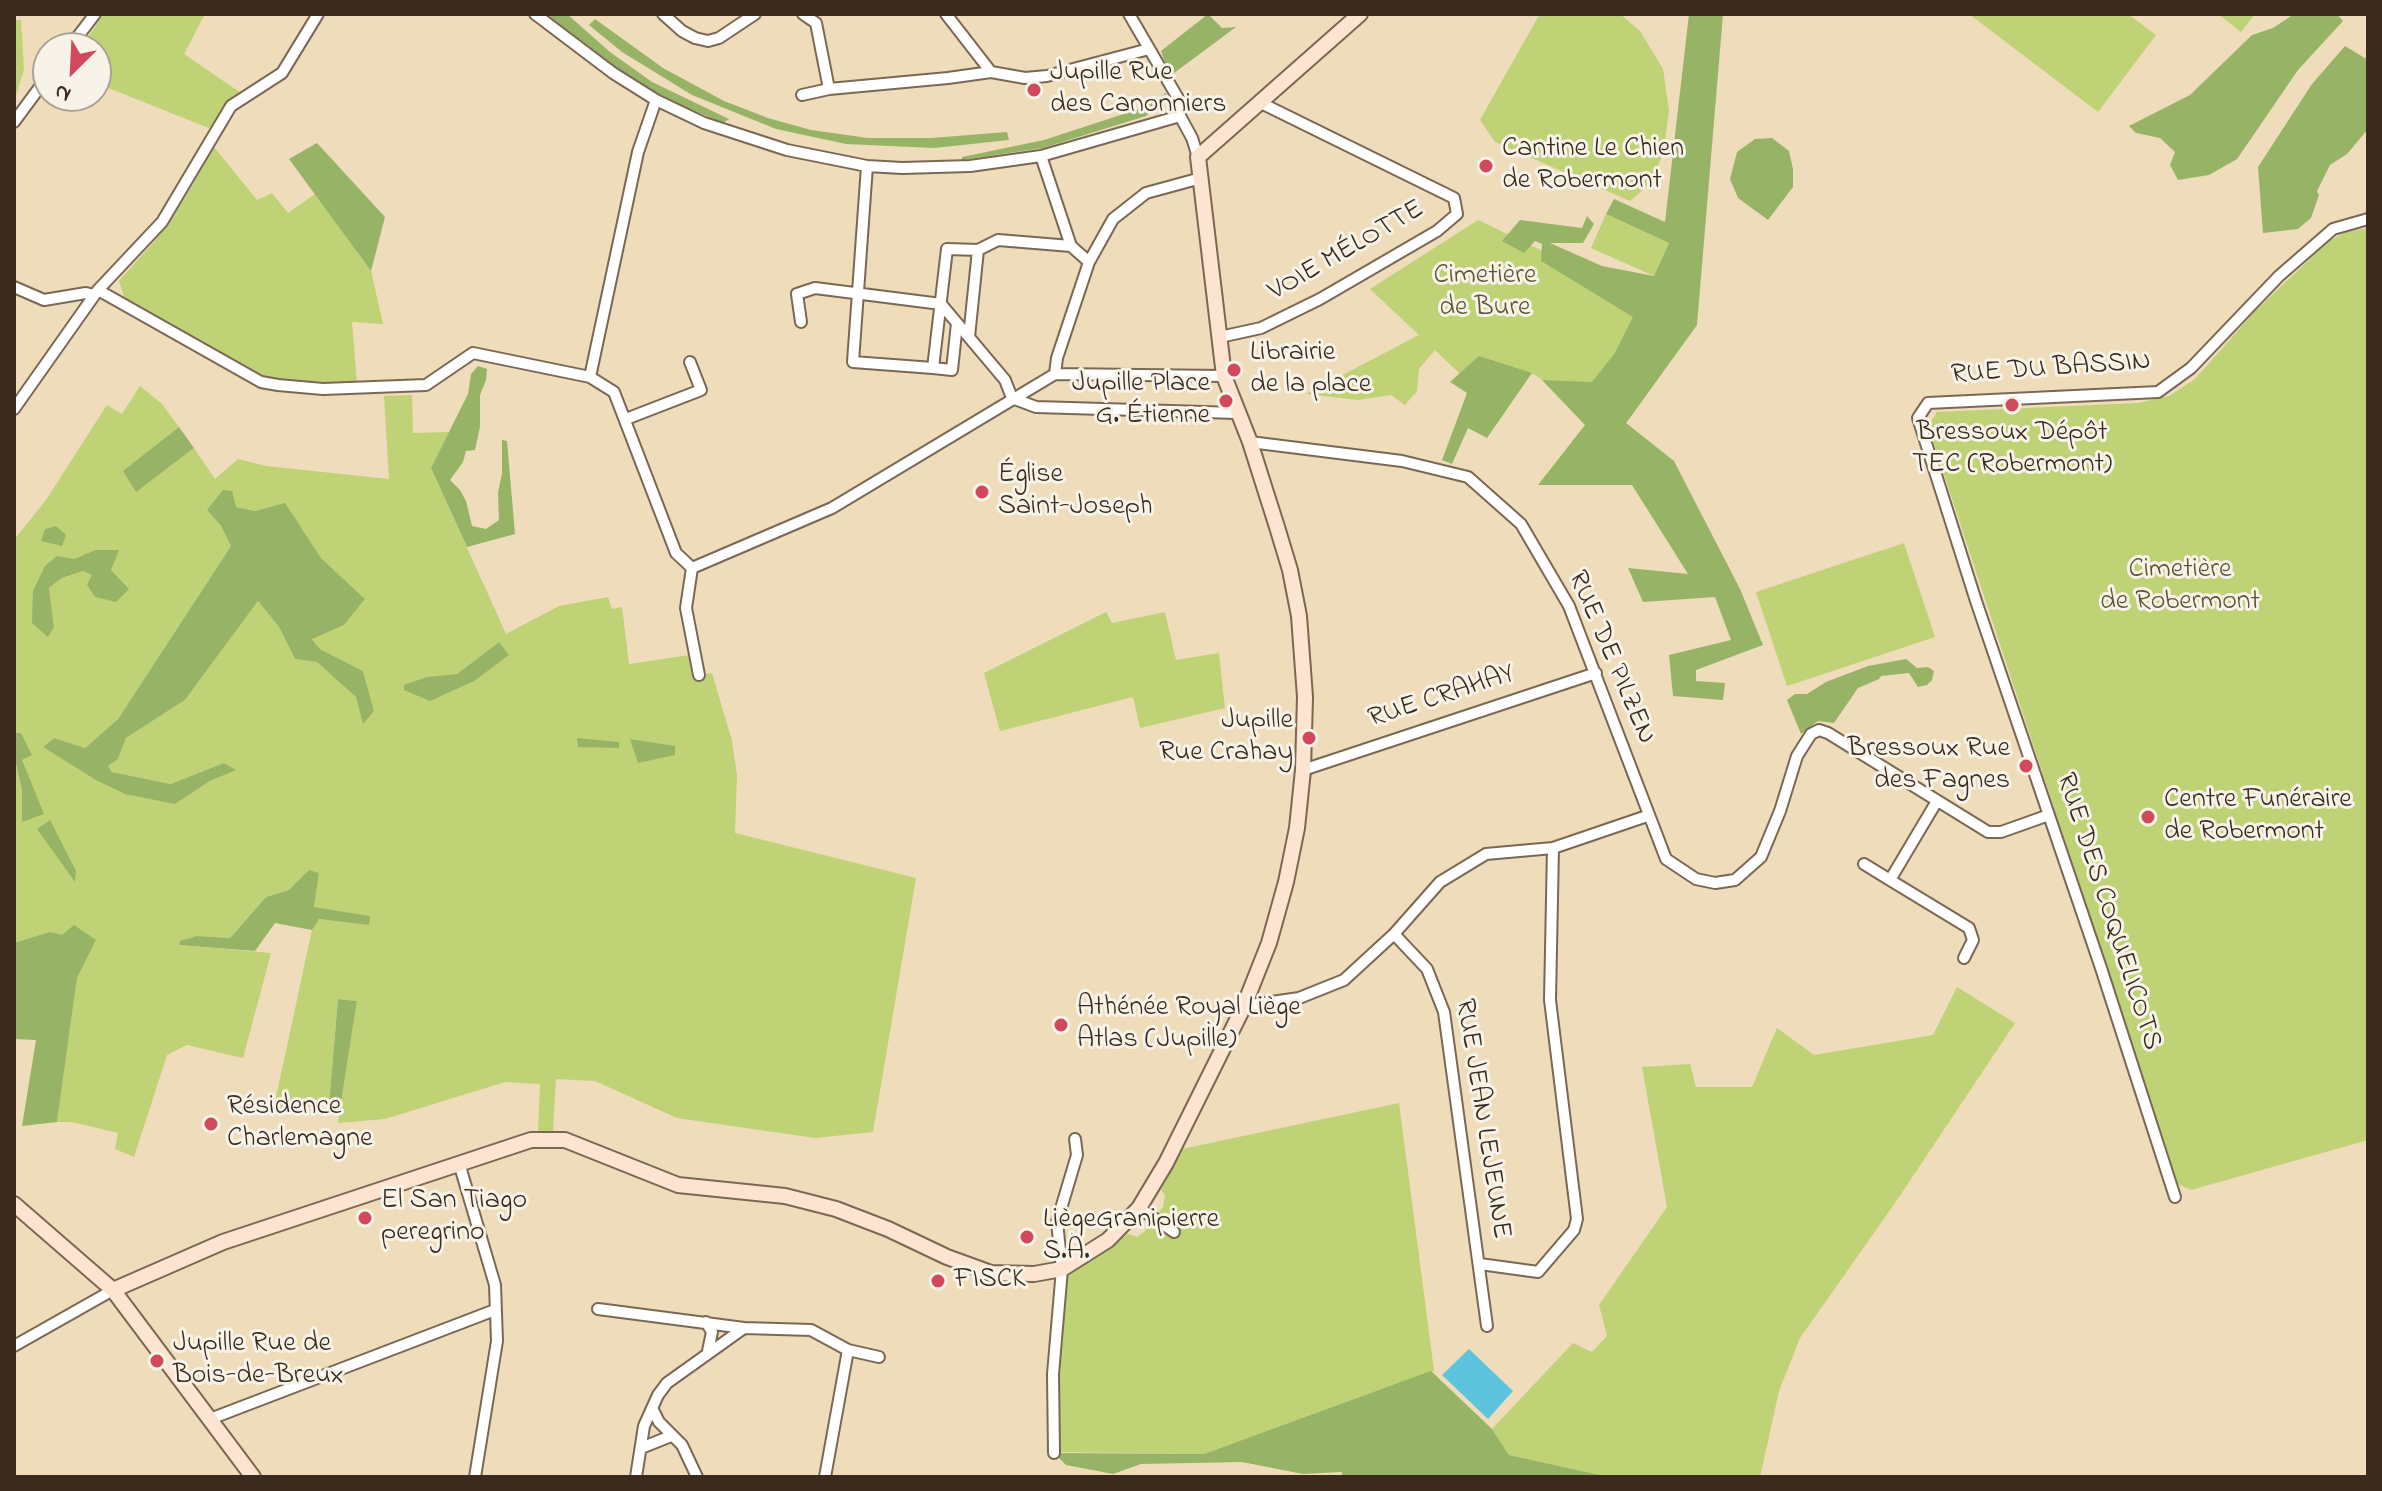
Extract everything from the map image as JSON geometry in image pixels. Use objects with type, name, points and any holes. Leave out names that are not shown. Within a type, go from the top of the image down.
[{"type":"street","points":[[81,32],[95,14]]},
{"type":"street","points":[[14,409],[96,292],[162,222],[231,106],[282,73],[318,14]]},
{"type":"street","points":[[535,14],[613,73],[656,100],[704,123],[760,143],[867,166],[959,167],[1041,156],[1180,116]]},
{"type":"street","points":[[663,14],[682,31],[708,41],[719,38],[755,14]]},
{"type":"street","points":[[803,14],[816,23],[829,89]]},
{"type":"street","points":[[946,14],[991,72]]},
{"type":"street","points":[[14,1346],[113,1290],[223,1242],[531,1140],[565,1140],[678,1185],[785,1196],[836,1209],[991,1273],[1034,1274],[1062,1269],[1108,1240],[1139,1208],[1166,1163],[1244,1006],[1269,943],[1297,828],[1303,770],[1305,697],[1299,616],[1290,570],[1250,442],[1224,376],[1198,157],[1180,116],[1179,100],[1129,14]]},
{"type":"street","points":[[1198,157],[1360,14]]},
{"type":"street","points":[[802,95],[829,89],[991,72],[1025,78],[1047,76],[1149,49]]},
{"type":"street","points":[[14,122],[32,98]]},
{"type":"street","points":[[590,377],[638,152],[656,100]]},
{"type":"street","name":"VOIE MÉLOTTE","points":[[1220,337],[1261,328],[1320,299],[1437,231],[1457,214],[1454,198],[1261,103]]},
{"type":"street","points":[[1041,156],[1071,246],[1089,262]]},
{"type":"street","points":[[867,166],[853,362],[952,370],[957,323]]},
{"type":"street","points":[[1055,374],[1057,358],[1089,262],[1113,219],[1146,193],[1201,178]]},
{"type":"street","name":"RUE DU BASSIN","points":[[1990,643],[1918,418],[1928,403],[2158,392],[2191,368],[2279,276],[2333,229],[2368,219]]},
{"type":"street","points":[[933,368],[947,249],[978,250],[998,240],[1071,246]]},
{"type":"street","points":[[969,337],[978,250]]},
{"type":"street","points":[[14,287],[44,300],[96,292],[261,382],[278,385],[323,389],[426,385],[473,353],[590,377],[614,392],[676,553],[692,568]]},
{"type":"street","points":[[801,322],[797,294],[815,288],[941,304],[1005,380],[1012,398],[1036,407],[1237,413]]},
{"type":"street","points":[[626,419],[701,390],[690,362]]},
{"type":"street","points":[[692,568],[832,508],[1055,374],[1224,376]]},
{"type":"street","name":"RUE DE PILZEN","points":[[1250,442],[1402,461],[1468,477],[1521,524],[1569,606],[1666,859],[1696,879],[1715,883],[1735,880],[1761,857],[1780,811],[1797,756],[1811,734],[1819,730],[1937,801]]},
{"type":"street","points":[[692,568],[686,608],[699,675]]},
{"type":"street","name":"RUE DES COQUELICOTS","points":[[1990,643],[2175,1197]]},
{"type":"street","name":"RUE CRAHAY","points":[[1303,770],[1596,673]]},
{"type":"street","points":[[1890,880],[1937,801],[1988,832],[2001,832],[2049,815]]},
{"type":"street","points":[[1244,1006],[1299,998],[1344,980],[1394,934],[1440,882],[1486,854],[1553,848],[1647,816]]},
{"type":"street","points":[[1480,1264],[1538,1272],[1574,1230],[1577,1219],[1550,1000],[1553,848]]},
{"type":"street","points":[[1864,864],[1969,928],[1973,940],[1964,958]]},
{"type":"street","name":"RUE JEAN LEJEUNE","points":[[1394,934],[1427,969],[1444,1012],[1487,1326]]},
{"type":"street","points":[[1054,1453],[1053,1374],[1062,1269],[1057,1222],[1077,1155],[1075,1139]]},
{"type":"street","points":[[459,1163],[495,1285],[497,1341],[475,1477]]},
{"type":"street","points":[[14,1204],[113,1290],[253,1477]]},
{"type":"street","points":[[1139,1208],[1174,1232]]},
{"type":"street","points":[[598,1309],[744,1328],[811,1330],[848,1350],[879,1357]]},
{"type":"street","points":[[210,1419],[495,1310]]},
{"type":"street","points":[[706,1322],[712,1332],[707,1353]]},
{"type":"street","points":[[636,1477],[644,1426],[667,1383],[744,1328]]},
{"type":"street","points":[[825,1477],[848,1350]]},
{"type":"street","points":[[652,1408],[659,1422],[682,1445],[697,1477]]},
{"type":"street","points":[[641,1448],[671,1436]]},
{"type":"green space","points":[[14,14],[15,20],[21,20],[24,69],[15,99]]},
{"type":"green space","points":[[104,14],[205,14],[184,54],[241,93],[211,129],[112,89],[112,32],[91,32]]},
{"type":"green space","points":[[546,14],[567,14],[610,52],[652,82],[729,119],[723,123],[651,92],[576,40]]},
{"type":"green space","points":[[1208,14],[1222,28],[1236,27],[1170,76],[1161,51]]},
{"type":"green space","points":[[1543,14],[1620,14],[1640,31],[1663,69],[1669,110],[1664,150],[1652,182],[1630,201],[1495,142],[1480,120],[1538,17]]},
{"type":"green space","points":[[1689,14],[1723,14],[1697,325],[1626,423],[1674,461],[1740,589],[1763,645],[1696,670],[1696,681],[1725,683],[1723,700],[1673,696],[1669,655],[1731,640],[1715,597],[1643,602],[1628,568],[1688,574],[1632,485],[1538,485],[1585,425],[1542,380],[1592,382],[1615,353],[1633,317],[1541,261],[1542,244],[1535,241],[1524,253],[1502,241],[1520,220],[1582,228],[1587,216],[1594,224],[1583,243],[1550,243],[1602,266],[1654,276],[1669,243],[1606,214],[1614,199],[1665,222]]},
{"type":"green space","points":[[1969,14],[2128,14],[2156,35],[2098,112]]},
{"type":"green space","points":[[2218,14],[2255,14],[2241,32]]},
{"type":"green space","points":[[2294,14],[2337,14],[2343,21],[2298,70],[2237,159],[2209,175],[2178,180],[2170,165],[2175,152],[2160,138],[2136,133],[2129,126],[2190,95],[2252,35],[2273,28]]},
{"type":"green space","points":[[595,19],[663,68],[724,101],[768,118],[811,130],[868,138],[931,138],[1007,132],[1009,140],[934,148],[846,144],[776,129],[692,95],[622,52],[589,25]]},
{"type":"green space","points":[[2345,46],[2368,60],[2368,129],[2347,154],[2330,165],[2317,191],[2319,195],[2311,218],[2298,229],[2263,233],[2258,167],[2312,84]]},
{"type":"green space","points":[[1166,93],[1167,100],[1146,116],[1043,148],[962,160],[962,157],[1044,140],[1145,107]]},
{"type":"green space","points":[[1772,138],[1789,151],[1793,187],[1768,220],[1738,198],[1730,179],[1737,152],[1755,139]]},
{"type":"green space","points":[[317,143],[385,217],[371,271],[289,159]]},
{"type":"green space","points":[[214,147],[257,200],[272,193],[288,213],[315,194],[371,271],[383,324],[352,322],[357,384],[261,378],[125,299],[119,281],[157,238],[185,198]]},
{"type":"green space","points":[[1606,214],[1669,243],[1654,276],[1591,248]]},
{"type":"green space","name":"Cimetière de Bure","points":[[1478,220],[1697,325],[1619,433],[1532,373],[1460,374],[1435,350],[1419,369],[1417,391],[1405,405],[1391,395],[1358,400],[1306,394],[1419,335],[1370,289]]},
{"type":"green space","name":"Cimetière de Robermont","points":[[2368,228],[2368,1140],[2191,1190],[2178,1184],[1928,426],[1937,412],[2138,403],[2169,396],[2195,379],[2255,311],[2329,241],[2346,232]]},
{"type":"green space","points":[[1479,356],[1532,373],[1487,438],[1468,428],[1452,464],[1442,460],[1467,393],[1450,382]]},
{"type":"green space","points":[[478,366],[487,369],[480,395],[480,427],[475,450],[466,451],[463,462],[450,480],[466,501],[472,526],[486,529],[499,520],[502,440],[507,441],[515,534],[467,547],[431,468],[468,394],[471,374]]},
{"type":"green space","points":[[140,386],[162,404],[179,427],[124,471],[136,491],[194,448],[215,479],[238,459],[266,466],[389,479],[384,396],[412,395],[413,433],[449,432],[431,468],[506,634],[559,606],[608,597],[612,609],[622,607],[629,664],[690,655],[692,676],[712,673],[732,741],[737,776],[735,833],[916,878],[873,1132],[815,1138],[677,1118],[595,1081],[556,1079],[553,1132],[538,1133],[540,1084],[505,1082],[385,1119],[338,1123],[357,1001],[338,999],[329,1104],[273,1111],[312,930],[318,919],[369,924],[369,916],[314,907],[319,873],[289,890],[266,897],[230,938],[197,936],[180,945],[271,953],[243,1058],[187,1045],[167,1055],[134,1157],[115,1149],[118,1133],[72,1122],[57,1122],[77,978],[96,940],[62,935],[14,943],[14,755],[14,540],[46,500],[107,405],[122,414]],"holes":[[[285,504],[321,558],[365,599],[344,625],[312,638],[320,649],[363,671],[374,711],[317,662],[295,659],[279,627],[258,601],[185,700],[126,738],[118,759],[108,766],[112,772],[172,784],[224,763],[235,770],[210,781],[175,804],[71,763],[43,747],[54,738],[85,748],[118,719],[231,546],[221,526],[207,510],[236,507],[255,511]],[[95,550],[118,550],[111,570],[93,575],[83,571],[62,578],[49,588],[54,627],[33,591],[74,559]],[[499,642],[431,701],[427,677],[457,674]],[[14,755],[31,755],[22,760],[30,781],[22,821],[22,790]]]},
{"type":"green space","points":[[179,427],[194,448],[136,492],[123,471]]},
{"type":"green space","points":[[223,490],[232,491],[236,507],[255,511],[285,503],[321,558],[365,599],[344,625],[312,639],[320,649],[363,671],[374,711],[363,724],[356,697],[317,662],[295,659],[279,627],[258,601],[185,700],[126,738],[118,759],[108,766],[112,772],[171,784],[224,763],[236,770],[210,781],[175,804],[125,794],[43,747],[54,738],[85,748],[118,719],[231,546],[221,526],[207,510]]},
{"type":"green space","points":[[56,526],[66,535],[62,546],[41,541],[45,529]]},
{"type":"green space","points":[[1904,543],[1935,637],[1787,686],[1756,592]]},
{"type":"green space","points":[[95,550],[119,550],[111,570],[129,589],[116,602],[95,597],[87,585],[92,575],[83,571],[62,578],[49,588],[54,627],[48,637],[32,623],[33,591],[45,566],[57,556],[74,559]]},
{"type":"green space","points":[[1106,612],[1112,623],[1165,612],[1176,660],[1219,653],[1225,708],[1140,728],[1133,697],[1000,731],[984,673]]},
{"type":"green space","points":[[499,642],[509,655],[474,681],[430,701],[404,690],[404,685],[427,677],[457,674]]},
{"type":"green space","points":[[1906,659],[1917,668],[1928,667],[1934,671],[1927,685],[1918,687],[1909,673],[1881,676],[1858,688],[1834,723],[1818,721],[1801,734],[1787,700],[1795,694],[1807,694],[1826,682],[1868,666]]},
{"type":"green space","points":[[15,733],[21,733],[32,755],[22,760],[44,814],[22,822],[22,790],[14,755]]},
{"type":"green space","points":[[577,738],[619,742],[619,748],[578,747]]},
{"type":"green space","points":[[630,739],[675,746],[675,755],[638,763]]},
{"type":"green space","points":[[50,820],[76,871],[75,882],[37,829]]},
{"type":"green space","points":[[309,870],[319,873],[314,907],[370,916],[369,925],[319,919],[312,930],[275,923],[255,951],[179,945],[180,941],[197,936],[230,938],[266,897],[289,890]]},
{"type":"green space","points":[[74,925],[96,940],[77,978],[57,1122],[22,1126],[36,1040],[14,1039],[14,943],[50,932],[62,935]]},
{"type":"green space","points":[[1957,987],[2015,1023],[1800,1338],[1779,1391],[1760,1477],[1609,1477],[1509,1455],[1492,1429],[1573,1343],[1592,1352],[1607,1336],[1599,1305],[1667,1207],[1642,1067],[1690,1064],[1696,1087],[1752,1087],[1777,1028],[1814,1055],[1933,1035]]},
{"type":"green space","points":[[338,999],[357,1001],[341,1103],[329,1104]]},
{"type":"green space","points":[[1399,1103],[1434,1371],[1204,1454],[1058,1452],[1063,1282],[1066,1276],[1128,1234],[1137,1237],[1144,1232],[1163,1207],[1165,1196],[1161,1190],[1182,1149]]},
{"type":"green space","points":[[1431,1371],[1492,1429],[1509,1455],[1609,1477],[1341,1477],[1342,1472],[1303,1474],[1242,1462],[1141,1464],[1113,1474],[1066,1465],[1054,1453],[1204,1454]]},
{"type":"water","points":[[1469,1349],[1513,1391],[1488,1419],[1442,1375]]},
{"type":"place","name":"Jupille Rue des Canonniers","points":[[1034,90]]},
{"type":"place","name":"Cantine Le Chien de Robermont","points":[[1486,166]]},
{"type":"place","name":"Librairie de la place","points":[[1234,370]]},
{"type":"place","name":"Jupille Place G. Étienne","points":[[1226,401]]},
{"type":"place","name":"Bressoux Dépôt TEC (Robermont)","points":[[2012,405]]},
{"type":"place","name":"Église Saint-Joseph","points":[[982,492]]},
{"type":"place","name":"Jupille Rue Crahay","points":[[1309,738]]},
{"type":"place","name":"Bressoux Rue des Fagnes","points":[[2026,766]]},
{"type":"place","name":"Centre Funéraire de Robermont","points":[[2148,817]]},
{"type":"place","name":"Athénée Royal Liège Atlas (Jupille)","points":[[1061,1025]]},
{"type":"place","name":"Résidence Charlemagne","points":[[211,1124]]},
{"type":"place","name":"El San Tiago peregrino","points":[[365,1218]]},
{"type":"place","name":"LiègeGranipierre S.A.","points":[[1027,1237]]},
{"type":"place","name":"FISCK","points":[[938,1281]]},
{"type":"place","name":"Jupille Rue de Bois-de-Breux","points":[[157,1361]]}]
